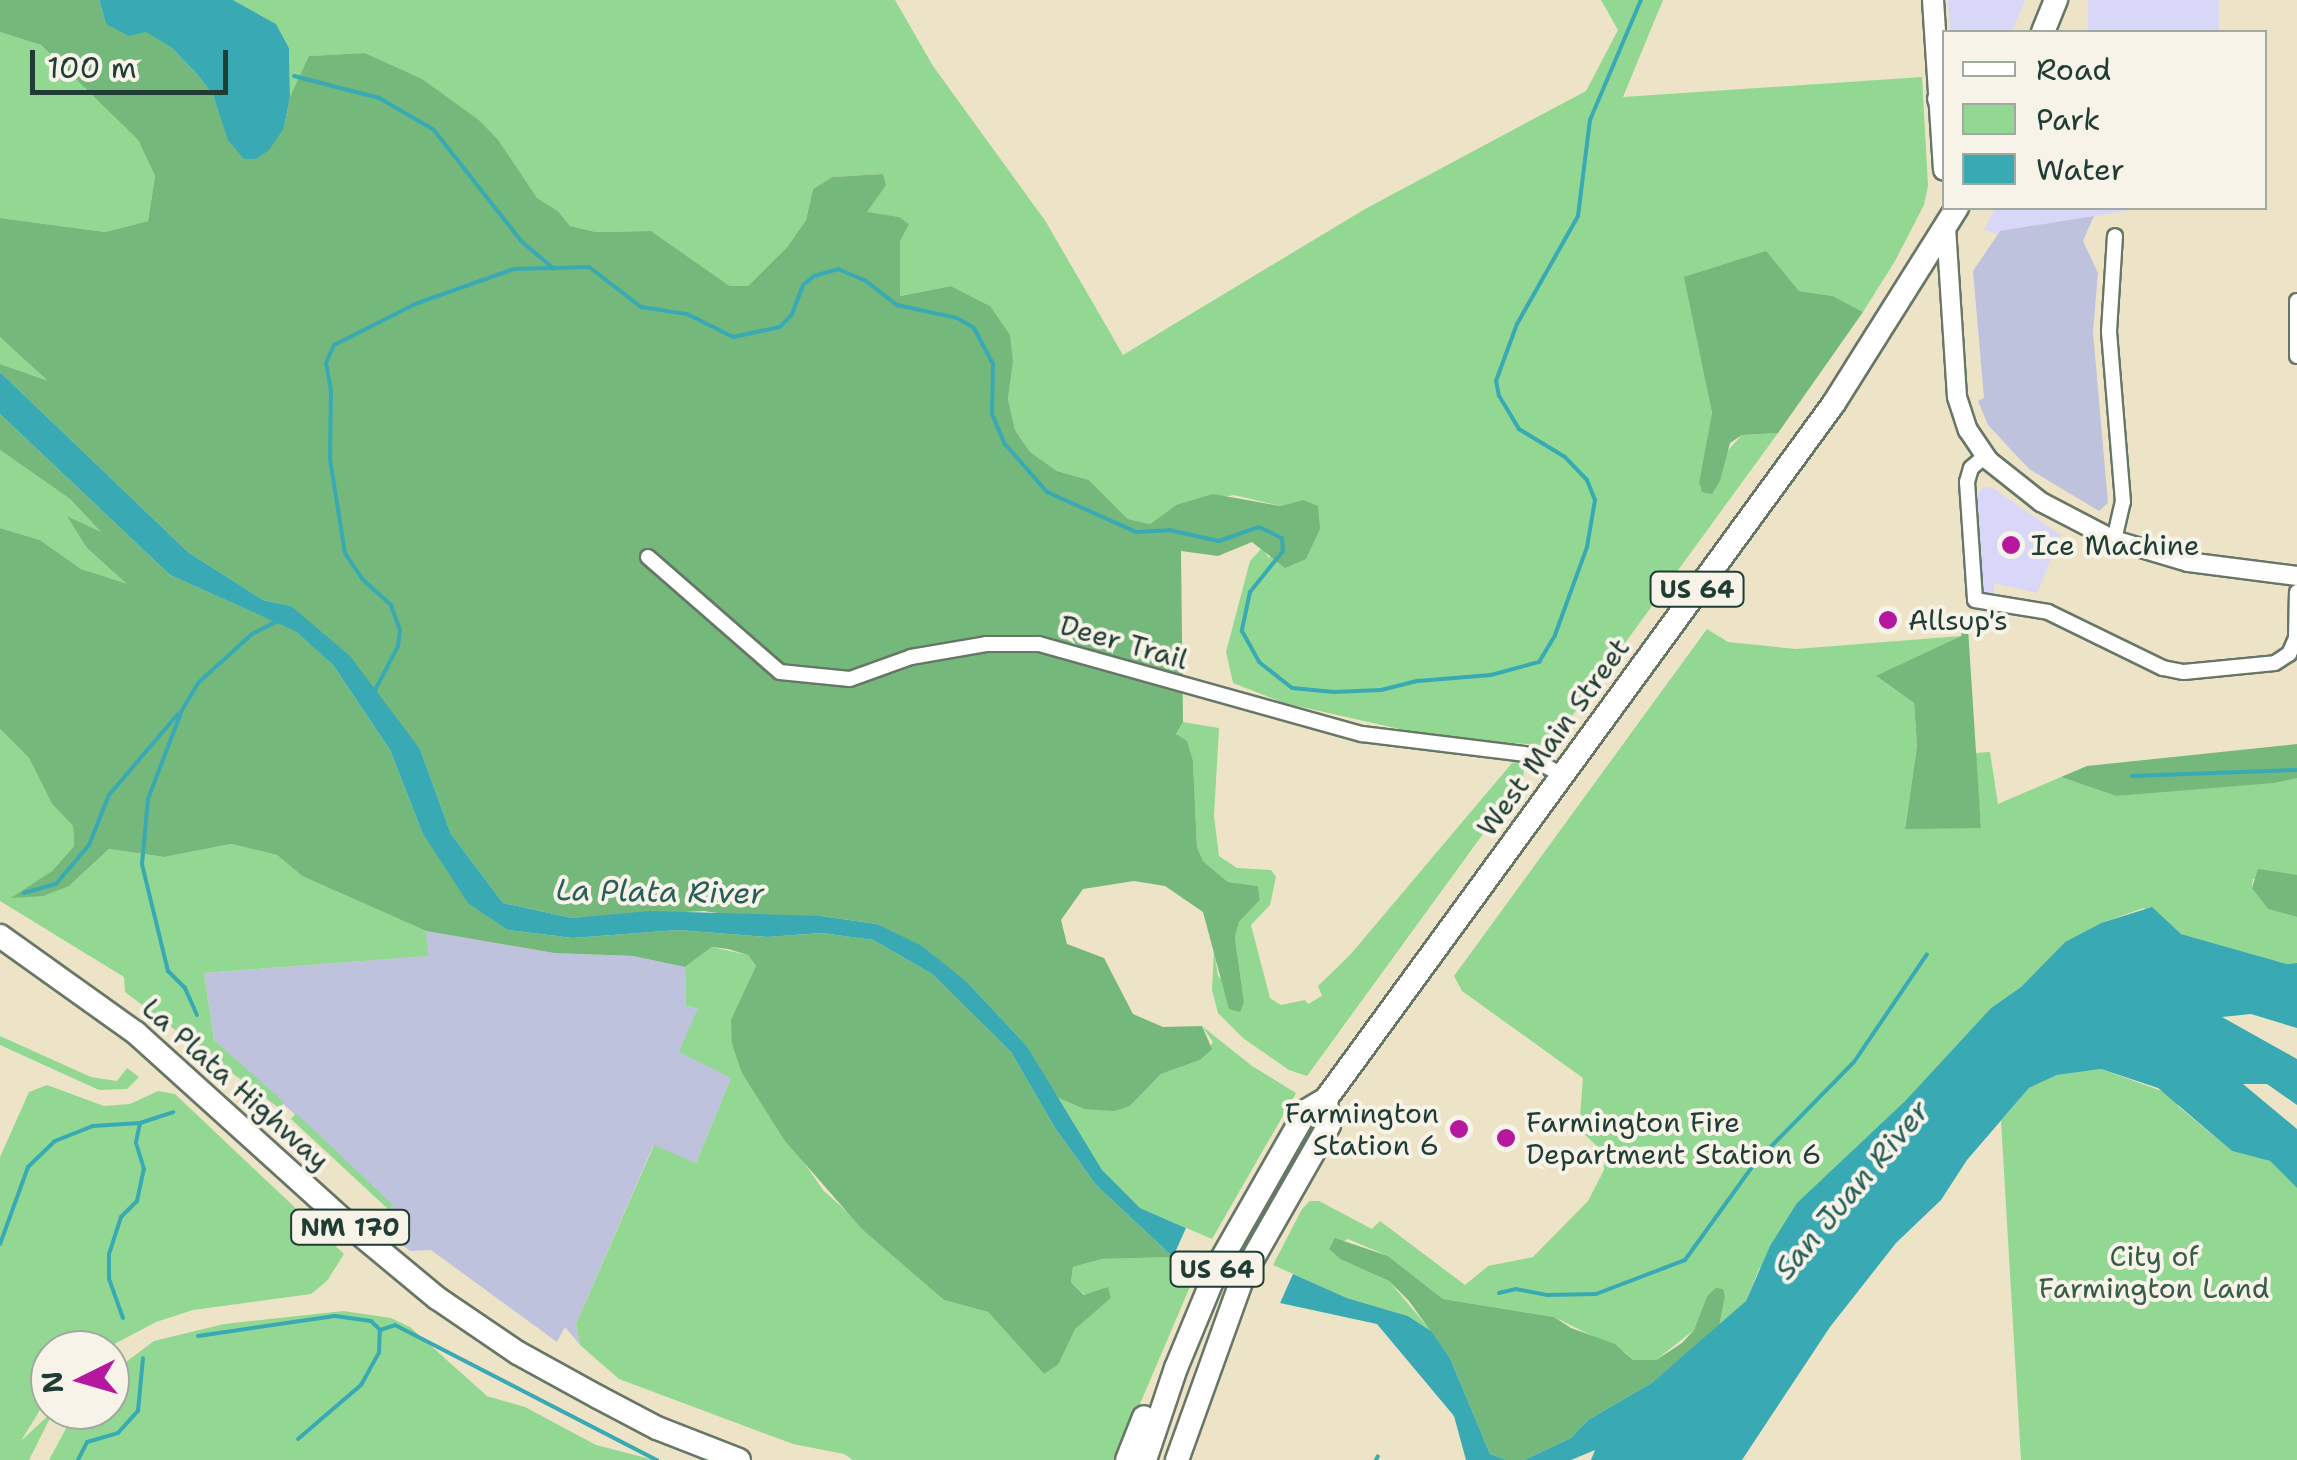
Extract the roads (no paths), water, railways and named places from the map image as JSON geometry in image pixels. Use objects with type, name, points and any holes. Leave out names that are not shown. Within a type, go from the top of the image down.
[{"type":"highway","points":[[2044,30],[2056,0]]},
{"type":"highway","name":"West Main Street","points":[[1146,1460],[1205,1299],[1267,1172],[1306,1111],[1326,1099],[1854,374],[1949,214]]},
{"type":"highway","name":"La Plata Highway","points":[[0,936],[148,1042],[343,1220],[466,1319],[621,1410],[739,1460]]},
{"type":"highway","name":"West Main Street","points":[[1177,1454],[1244,1274],[1328,1124],[1326,1099]]},
{"type":"highway","points":[[1127,1460],[1189,1308],[1205,1299]]},
{"type":"main road","points":[[1933,0],[1942,104]]},
{"type":"street","points":[[1949,214],[1957,397],[1968,430],[1986,456],[2041,502],[2114,540],[2188,562],[2297,576]]},
{"type":"street","points":[[2114,540],[2123,512],[2109,331],[2115,236]]},
{"type":"street","points":[[2297,301],[2297,356]]},
{"type":"street","points":[[1986,456],[1971,468],[1967,482],[1975,600],[2048,612],[2162,668],[2184,672],[2275,662],[2289,654],[2296,638],[2297,592]]},
{"type":"street","name":"Deer Trail","points":[[648,556],[780,672],[850,680],[910,658],[986,644],[1039,644],[1362,734],[1524,754],[1562,775]]},
{"type":"water","points":[[99,0],[233,0],[276,24],[289,48],[290,97],[284,128],[269,150],[256,159],[244,159],[228,140],[213,95],[196,73],[172,48],[146,32],[129,36],[106,24]]},
{"type":"water","points":[[0,372],[188,552],[263,600],[291,606],[350,656],[420,749],[451,834],[503,903],[572,918],[650,911],[821,916],[877,924],[922,946],[968,983],[1026,1045],[1102,1170],[1140,1208],[1186,1228],[1173,1257],[1096,1185],[1055,1128],[1011,1052],[932,974],[873,940],[822,933],[767,937],[678,930],[573,938],[508,930],[468,903],[422,832],[390,750],[333,665],[297,632],[170,575],[0,414]]},
{"type":"water","name":"San Juan River","points":[[2152,907],[2181,934],[2287,964],[2297,963],[2297,1028],[2251,1014],[2222,1017],[2297,1059],[2297,1105],[2267,1084],[2243,1084],[2297,1129],[2297,1188],[2270,1161],[2232,1151],[2158,1088],[2101,1069],[2057,1075],[2029,1088],[1967,1160],[1941,1200],[1896,1243],[1830,1327],[1742,1460],[1591,1460],[1595,1450],[1571,1460],[1524,1460],[1571,1438],[1588,1420],[1653,1382],[1746,1301],[1770,1246],[1797,1203],[1905,1101],[1991,1008],[2021,987],[2065,942],[2101,923]]},
{"type":"water","points":[[1293,1274],[1347,1298],[1408,1316],[1431,1331],[1450,1358],[1490,1454],[1507,1460],[1466,1460],[1454,1416],[1377,1324],[1280,1303]]},
{"type":"waterway","points":[[374,692],[398,646],[400,630],[391,605],[363,580],[345,553],[330,459],[331,391],[326,363],[334,345],[415,304],[514,269],[589,267],[641,307],[687,314],[733,337],[780,327],[792,314],[803,285],[814,276],[838,269],[866,281],[897,305],[957,318],[974,328],[993,364],[992,414],[1005,444],[1047,492],[1136,532],[1169,530],[1219,541],[1259,527],[1282,538],[1283,551],[1250,592],[1242,631],[1259,662],[1292,688],[1334,692],[1381,690],[1418,681],[1491,675],[1539,662],[1555,635],[1587,547],[1595,500],[1587,480],[1565,457],[1519,429],[1499,396],[1496,381],[1517,324],[1578,216],[1590,120],[1641,0]]},
{"type":"waterway","points":[[294,76],[379,98],[433,129],[521,241],[554,269]]},
{"type":"waterway","points":[[197,1015],[185,988],[168,971],[142,864],[148,799],[182,710],[198,683],[252,634],[279,620]]},
{"type":"waterway","points":[[24,893],[56,884],[89,845],[109,795],[178,714]]},
{"type":"waterway","points":[[2132,776],[2297,770]]},
{"type":"waterway","points":[[1499,1293],[1516,1289],[1547,1295],[1596,1294],[1685,1260],[1755,1163],[1854,1062],[1927,954]]},
{"type":"waterway","points":[[0,1244],[28,1167],[55,1141],[93,1126],[140,1123],[173,1112]]},
{"type":"waterway","points":[[123,1318],[109,1279],[109,1254],[121,1217],[137,1201],[144,1169],[136,1142],[140,1123]]},
{"type":"waterway","points":[[198,1336],[335,1316],[371,1321],[380,1330]]},
{"type":"waterway","points":[[298,1439],[361,1385],[379,1353],[380,1330],[395,1325],[657,1460]]},
{"type":"waterway","points":[[78,1460],[87,1442],[118,1433],[138,1411],[143,1358]]},
{"type":"waterway","points":[[1376,1460],[1378,1456]]},
{"type":"place","name":"Ice Machine","points":[[2011,545]]},
{"type":"place","name":"Allsup's","points":[[1888,620]]},
{"type":"place","name":"Farmington Station 6","points":[[1459,1129]]},
{"type":"place","name":"Farmington Fire Department Station 6","points":[[1506,1138]]},
{"type":"water label","name":"La Plata River","points":[[660,892]]},
{"type":"park label","name":"City of Farmington Land","points":[[2154,1272]]}]
